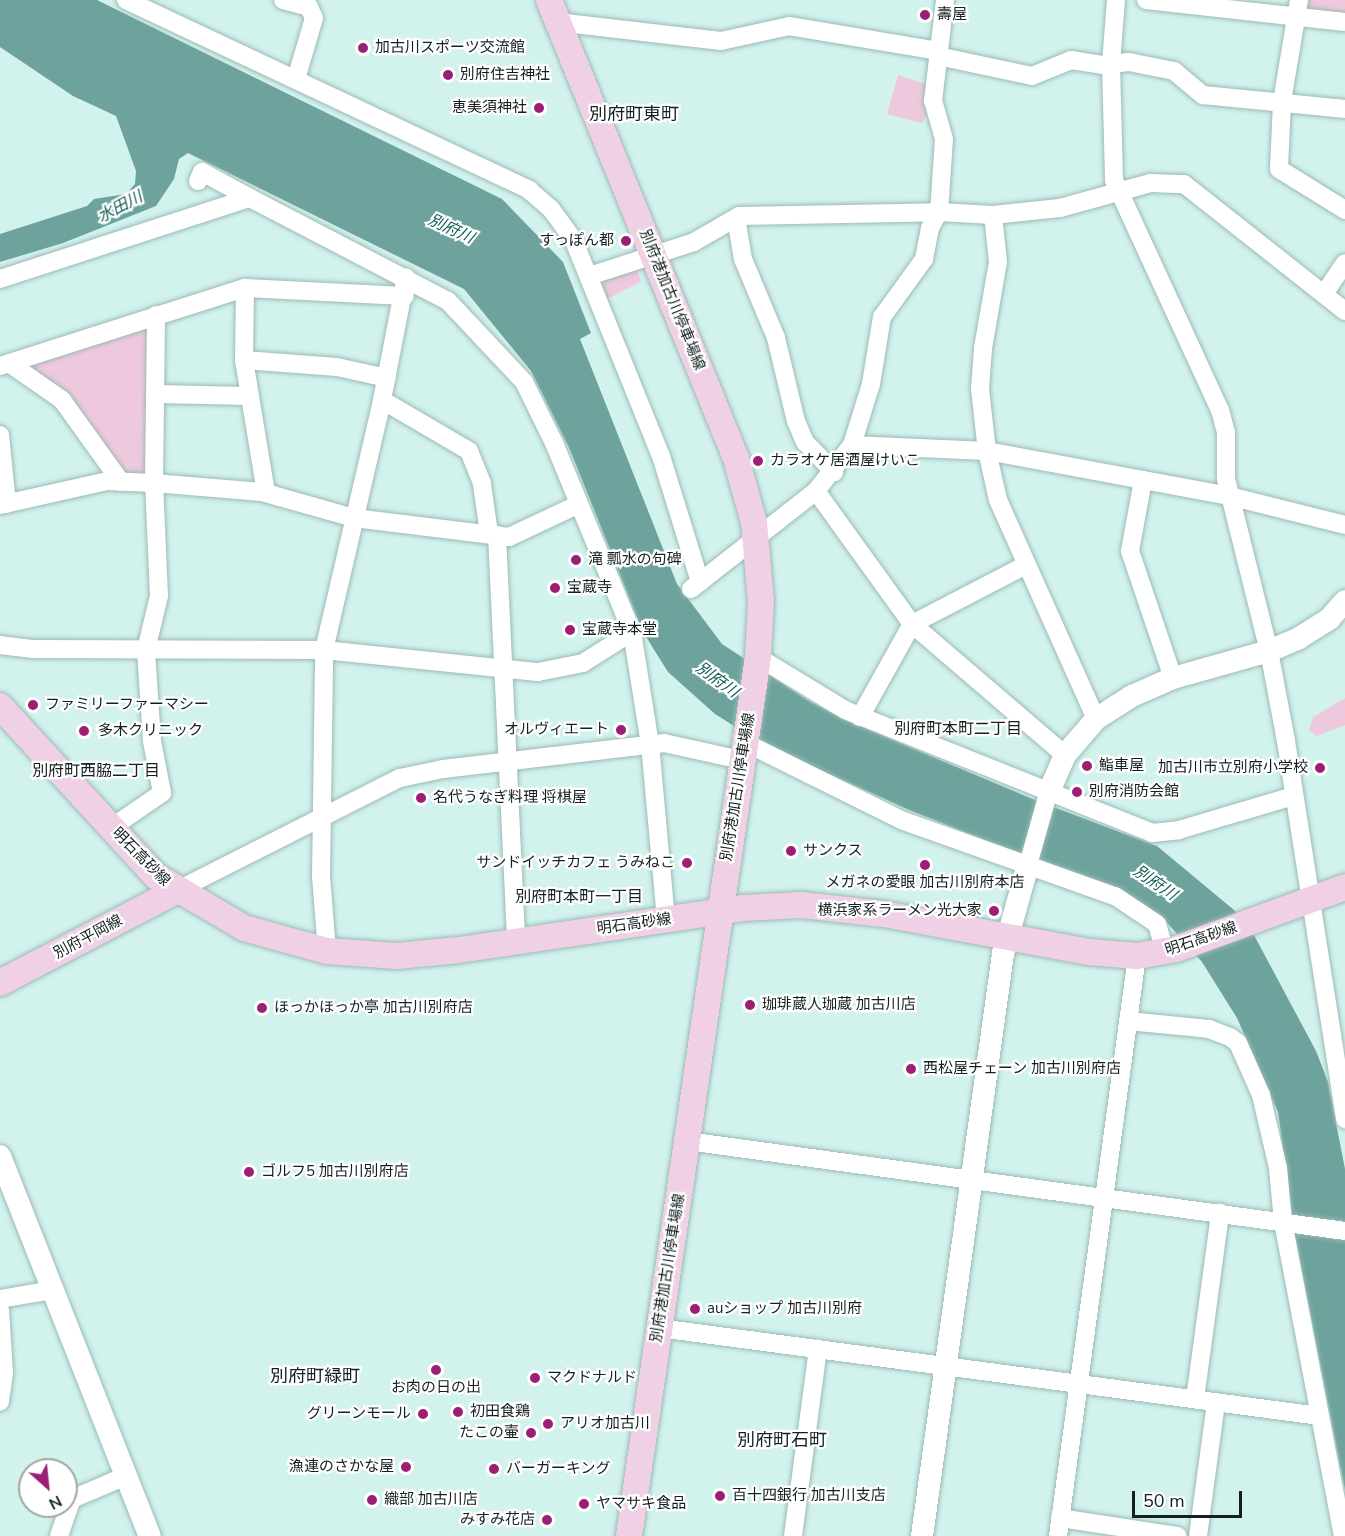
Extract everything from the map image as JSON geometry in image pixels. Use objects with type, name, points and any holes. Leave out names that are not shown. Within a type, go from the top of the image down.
[{"type":"main road","name":"別府港加古川停車場線","points":[[553,11],[736,458],[756,541],[762,602],[758,657],[742,751],[630,1536]]},
{"type":"main road","name":"明石高砂線","points":[[0,706],[156,876],[176,891],[244,928],[327,951],[397,956],[769,905],[840,908],[1089,952],[1137,956],[1170,950],[1345,887]]},
{"type":"main road","name":"別府平岡線","points":[[0,983],[176,891]]},
{"type":"street","points":[[126,0],[529,190],[557,217],[574,241],[661,456],[696,585],[756,541],[816,491],[834,472],[852,445],[871,384],[882,318],[924,259],[930,228],[939,212],[944,139],[933,101],[945,0]]},
{"type":"street","points":[[283,0],[309,7],[314,18],[296,79]]},
{"type":"street","points":[[1116,0],[1111,64],[1111,137],[1119,191],[1220,410],[1226,432],[1229,496],[1269,651],[1344,1109]]},
{"type":"street","points":[[1146,0],[1297,8],[1345,22]]},
{"type":"street","points":[[1297,8],[1282,102],[1279,169],[1345,210]]},
{"type":"street","points":[[553,11],[721,41],[789,26],[938,54],[1032,76],[1071,60],[1111,64],[1129,62],[1174,71],[1203,95],[1345,109]]},
{"type":"street","points":[[198,181],[202,172],[448,301],[524,382],[554,443],[577,505],[632,632],[650,744],[666,919]]},
{"type":"street","points":[[589,276],[652,253],[694,242],[736,218],[939,212],[993,215],[1060,208],[1151,183],[1185,184],[1345,311]]},
{"type":"street","points":[[0,279],[250,198]]},
{"type":"street","points":[[993,215],[998,262],[983,348],[980,389],[987,451],[998,500],[1096,719]]},
{"type":"street","points":[[736,218],[743,259],[776,338],[796,421],[805,442],[834,472]]},
{"type":"street","points":[[1324,294],[1345,263]]},
{"type":"street","points":[[327,951],[321,817],[324,650],[387,378],[405,296],[406,277]]},
{"type":"street","points":[[5,365],[245,288],[405,296]]},
{"type":"street","points":[[245,288],[244,360],[248,396],[266,493]]},
{"type":"street","points":[[111,828],[162,793],[152,741],[146,650],[159,596],[154,483],[157,394],[156,315]]},
{"type":"street","points":[[244,360],[337,367],[387,378]]},
{"type":"street","points":[[5,365],[62,400],[122,482]]},
{"type":"street","points":[[157,394],[248,396]]},
{"type":"street","points":[[382,400],[469,451],[482,484],[493,535],[503,670],[505,761],[516,941]]},
{"type":"street","points":[[0,435],[4,505],[107,482],[154,483],[266,493],[354,518],[509,537],[577,505]]},
{"type":"street","points":[[852,445],[987,451],[1229,496],[1345,525]]},
{"type":"street","points":[[1143,480],[1130,551],[1173,678]]},
{"type":"street","points":[[816,491],[912,624],[1065,754]]},
{"type":"street","points":[[860,717],[912,624],[1026,565]]},
{"type":"street","points":[[922,1536],[1006,937],[1048,794],[1065,754],[1096,719],[1132,696],[1173,678],[1269,651],[1329,619],[1345,601]]},
{"type":"street","points":[[0,645],[34,649],[324,650],[538,672],[583,663],[632,632]]},
{"type":"street","points":[[758,657],[815,695],[860,717],[1048,794],[1152,833],[1179,830],[1293,796]]},
{"type":"street","points":[[176,891],[400,778],[505,761],[650,744],[742,751],[901,820],[1115,896],[1157,924],[1170,950]]},
{"type":"street","points":[[1137,956],[1059,1527],[1178,1536]]},
{"type":"street","points":[[1128,1021],[1209,1029],[1238,1043],[1268,1118],[1283,1222],[1343,1536]]},
{"type":"street","points":[[687,1141],[1345,1231]]},
{"type":"street","points":[[0,1156],[150,1536]]},
{"type":"street","points":[[1195,1399],[1220,1213]]},
{"type":"street","points":[[0,1299],[53,1290]]},
{"type":"street","points":[[0,1310],[4,1373],[0,1402]]},
{"type":"street","points":[[659,1328],[1319,1416]]},
{"type":"street","points":[[793,1536],[818,1349]]},
{"type":"street","points":[[1198,1536],[1216,1402]]},
{"type":"street","points":[[59,1536],[72,1499],[126,1476]]},
{"type":"shaded area","points":[[1307,0],[1345,0],[1345,14],[1305,10]]},
{"type":"shaded area","points":[[898,75],[928,85],[927,114],[922,123],[887,114]]},
{"type":"shaded area","points":[[637,269],[641,282],[607,299],[602,285],[607,278]]},
{"type":"shaded area","points":[[145,327],[150,334],[146,470],[140,476],[119,475],[21,366]]},
{"type":"shaded area","points":[[1345,698],[1345,725],[1317,736],[1309,730],[1313,717]]},
{"type":"water","points":[[0,0],[97,0],[502,199],[563,262],[591,333],[580,339],[677,584],[722,644],[809,701],[843,719],[1035,800],[1157,846],[1234,910],[1255,937],[1316,1051],[1328,1082],[1345,1169],[1345,1490],[1295,1235],[1278,1112],[1237,1018],[1202,962],[1162,917],[1130,897],[909,810],[763,744],[715,714],[668,672],[643,632],[570,450],[531,371],[464,289],[188,153],[179,159],[174,179],[156,206],[63,243],[0,262],[0,234],[87,206],[94,199],[126,194],[135,184],[136,171],[116,116],[73,96],[0,47]]},
{"type":"place","name":"壽屋","points":[[925,15]]},
{"type":"place","name":"加古川スポーツ交流館","points":[[363,48]]},
{"type":"place","name":"別府住吉神社","points":[[448,75]]},
{"type":"place","name":"恵美須神社","points":[[539,108]]},
{"type":"place","name":"すっぽん都","points":[[626,241]]},
{"type":"place","name":"カラオケ居酒屋けいこ","points":[[758,461]]},
{"type":"place","name":"滝 瓢水の句碑","points":[[576,560]]},
{"type":"place","name":"宝蔵寺","points":[[555,588]]},
{"type":"place","name":"宝蔵寺本堂","points":[[570,630]]},
{"type":"place","name":"ファミリーファーマシー","points":[[33,705]]},
{"type":"place","name":"オルヴィエート","points":[[621,730]]},
{"type":"place","name":"多木クリニック","points":[[84,731]]},
{"type":"place","name":"鮨車屋","points":[[1087,766]]},
{"type":"place","name":"加古川市立別府小学校","points":[[1320,768]]},
{"type":"place","name":"別府消防会館","points":[[1077,792]]},
{"type":"place","name":"名代うなぎ料理 将棋屋","points":[[421,798]]},
{"type":"place","name":"サンクス","points":[[791,851]]},
{"type":"place","name":"サンドイッチカフェ うみねこ","points":[[687,863]]},
{"type":"place","name":"メガネの愛眼 加古川別府本店","points":[[925,865]]},
{"type":"place","name":"横浜家系ラーメン光大家","points":[[994,911]]},
{"type":"place","name":"珈琲蔵人珈蔵 加古川店","points":[[750,1005]]},
{"type":"place","name":"ほっかほっか亭 加古川別府店","points":[[262,1008]]},
{"type":"place","name":"西松屋チェーン 加古川別府店","points":[[911,1069]]},
{"type":"place","name":"ゴルフ5 加古川別府店","points":[[249,1172]]},
{"type":"place","name":"auショップ 加古川別府","points":[[695,1309]]},
{"type":"place","name":"お肉の日の出","points":[[436,1370]]},
{"type":"place","name":"マクドナルド","points":[[535,1378]]},
{"type":"place","name":"初田食鶏","points":[[458,1412]]},
{"type":"place","name":"グリーンモール","points":[[423,1414]]},
{"type":"place","name":"アリオ加古川","points":[[548,1424]]},
{"type":"place","name":"たこの壷","points":[[531,1433]]},
{"type":"place","name":"漁連のさかな屋","points":[[406,1467]]},
{"type":"place","name":"バーガーキング","points":[[494,1469]]},
{"type":"place","name":"百十四銀行 加古川支店","points":[[720,1496]]},
{"type":"place","name":"織部 加古川店","points":[[372,1500]]},
{"type":"place","name":"ヤマサキ食品","points":[[584,1504]]},
{"type":"place","name":"みすみ花店","points":[[547,1520]]},
{"type":"district","name":"別府町東町","points":[[634,114]]},
{"type":"district","name":"別府町本町二丁目","points":[[958,729]]},
{"type":"district","name":"別府町西脇二丁目","points":[[96,771]]},
{"type":"district","name":"別府町本町一丁目","points":[[579,897]]},
{"type":"district","name":"別府町緑町","points":[[315,1376]]},
{"type":"district","name":"別府町石町","points":[[782,1440]]},
{"type":"water label","name":"水田川","points":[[120,207]]},
{"type":"water label","name":"別府川","points":[[451,229]]},
{"type":"water label","name":"別府川","points":[[717,680]]},
{"type":"water label","name":"別府川","points":[[1155,883]]}]
